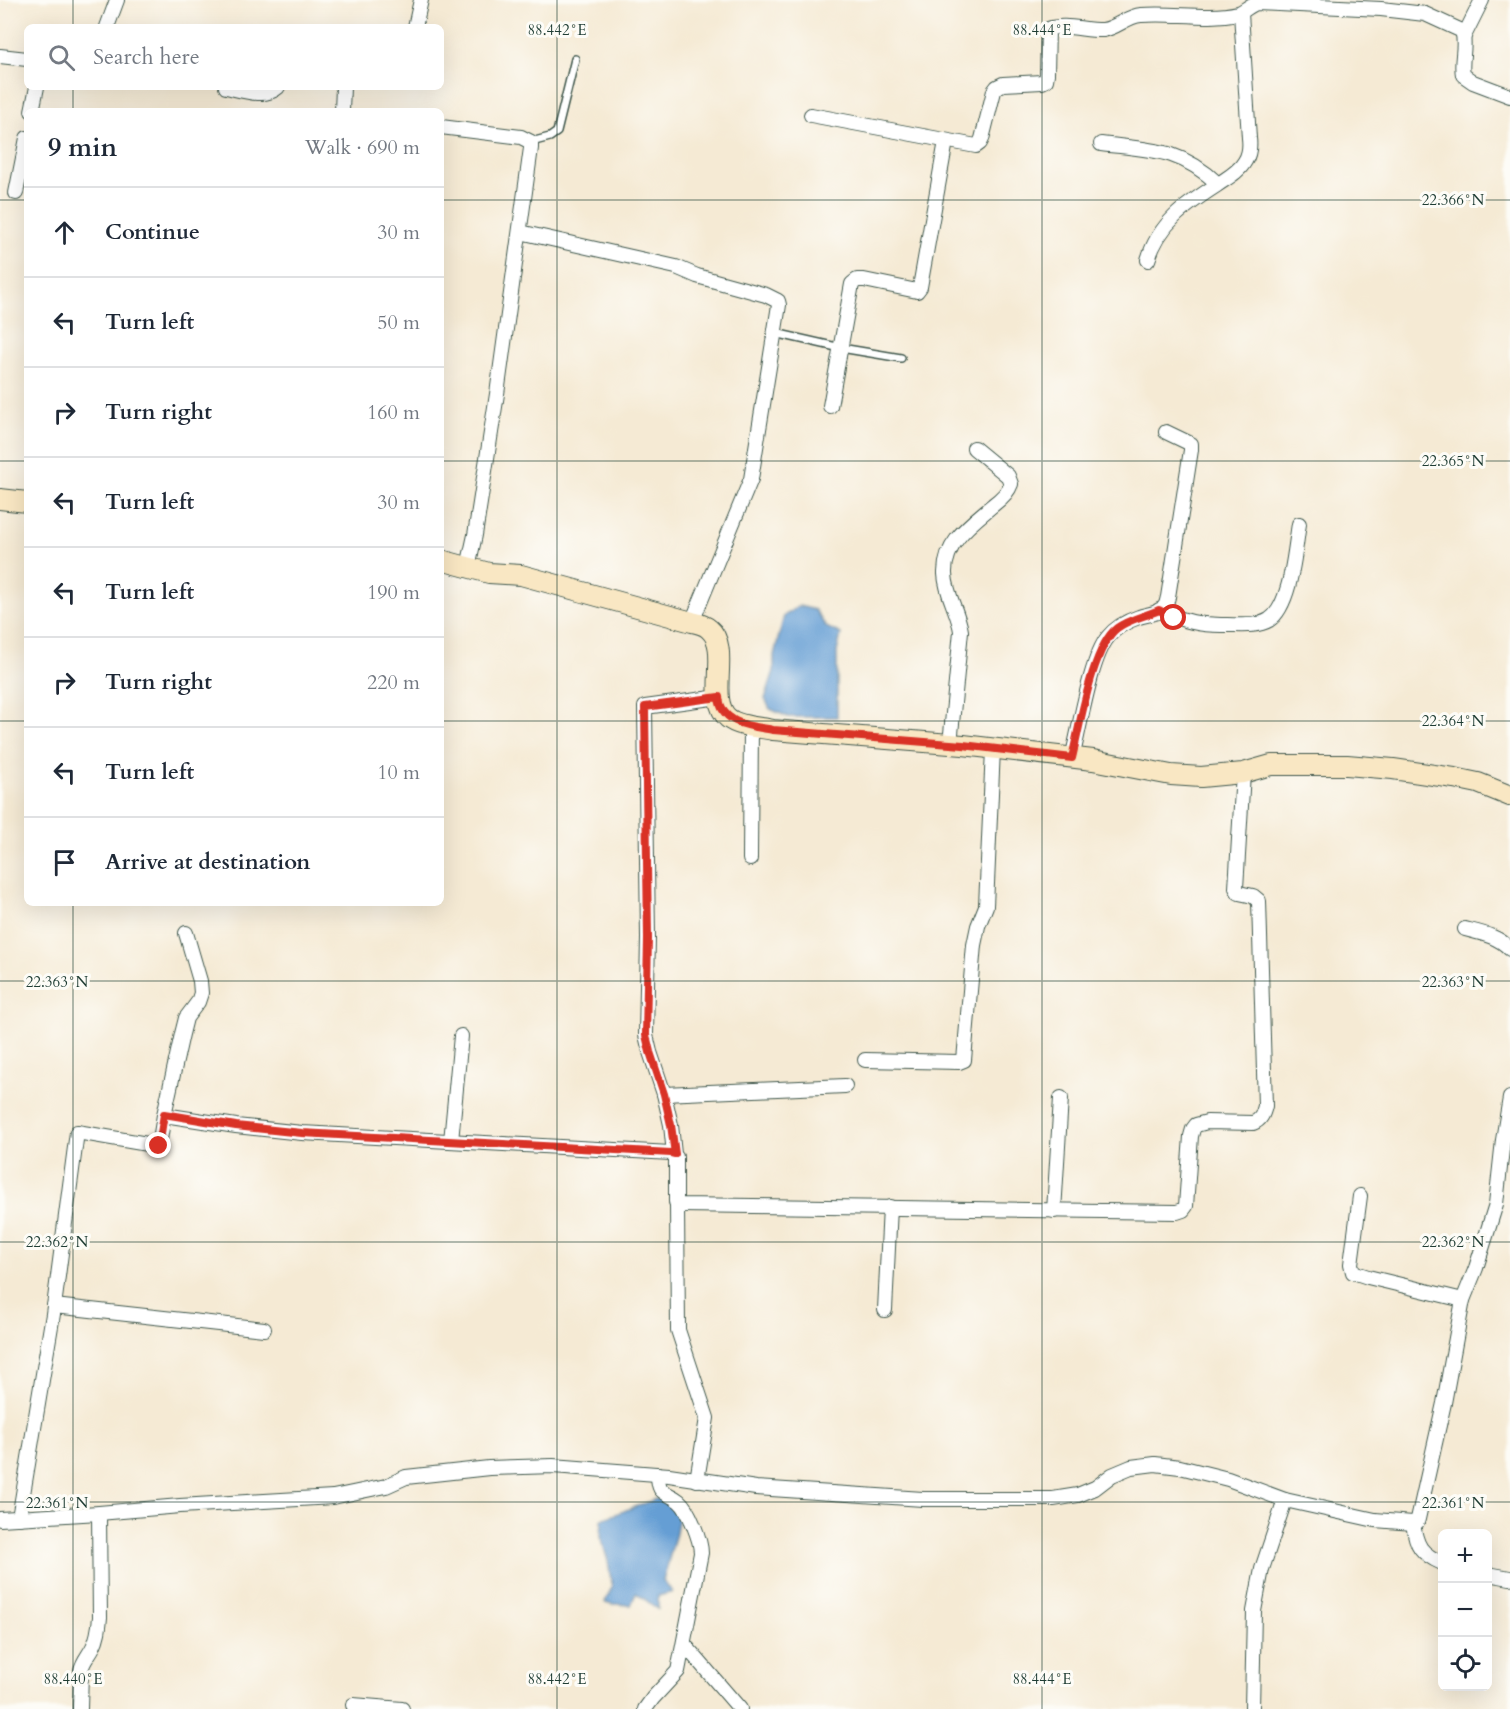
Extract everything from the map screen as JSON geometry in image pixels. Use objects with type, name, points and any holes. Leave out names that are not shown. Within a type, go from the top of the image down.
[{"type":"main road","points":[[0,499],[24,502]]},
{"type":"main road","points":[[444,561],[489,573],[521,575],[708,628],[714,634],[720,663],[719,697],[722,711],[728,718],[751,726],[773,730],[950,744],[1072,758],[1171,775],[1201,777],[1242,773],[1271,765],[1347,765],[1393,769],[1478,783],[1510,796]]},
{"type":"street","points":[[108,24],[117,0]]},
{"type":"street","points":[[415,24],[421,0]]},
{"type":"street","points":[[1482,0],[1464,36],[1461,66],[1463,75],[1473,82],[1510,96]]},
{"type":"street","points":[[811,115],[972,146],[978,145],[982,140],[997,87],[1003,84],[1046,80],[1048,29],[1052,27],[1102,30],[1141,15],[1216,16],[1241,13],[1249,5],[1257,3],[1381,9],[1425,14],[1462,31],[1464,36]]},
{"type":"street","points":[[1148,260],[1155,240],[1173,217],[1239,169],[1248,155],[1250,148],[1241,13]]},
{"type":"street","points":[[0,56],[24,59]]},
{"type":"street","points":[[33,108],[36,90]]},
{"type":"street","points":[[244,90],[261,93],[275,90]]},
{"type":"street","points":[[342,108],[343,90]]},
{"type":"street","points":[[444,127],[521,137],[531,142],[520,232],[468,567]]},
{"type":"street","points":[[830,406],[852,284],[857,280],[864,280],[917,291],[920,287],[946,141]]},
{"type":"street","points":[[1101,144],[1179,156],[1205,172],[1218,184]]},
{"type":"street","points":[[16,193],[24,153]]},
{"type":"street","points":[[520,232],[676,267],[697,276],[772,297],[778,301],[775,333],[751,479],[692,622]]},
{"type":"street","points":[[1072,758],[1092,676],[1099,653],[1107,639],[1117,627],[1165,606],[1168,597],[1191,444],[1166,432]]},
{"type":"street","points":[[950,744],[961,632],[959,619],[947,589],[945,572],[947,558],[952,546],[963,532],[1001,499],[1011,484],[1008,476],[974,448]]},
{"type":"street","points":[[1159,610],[1174,618],[1210,626],[1254,624],[1267,621],[1279,609],[1286,594],[1299,524]]},
{"type":"street","points":[[697,1480],[707,1418],[678,1330],[675,1154],[664,1094],[646,1035],[648,927],[645,707],[719,697]]},
{"type":"street","points":[[750,859],[751,726]]},
{"type":"street","points":[[865,1060],[959,1062],[964,1060],[974,945],[986,906],[993,749]]},
{"type":"street","points":[[677,1204],[683,1206],[1054,1211],[1177,1212],[1183,1210],[1186,1206],[1193,1129],[1196,1125],[1207,1122],[1253,1123],[1261,1117],[1265,1096],[1259,902],[1253,896],[1239,893],[1236,888],[1242,773]]},
{"type":"street","points":[[1465,929],[1495,938],[1510,948]]},
{"type":"street","points":[[19,1518],[54,1306],[77,1132],[159,1146],[186,1018],[198,1002],[201,993],[193,953],[186,933]]},
{"type":"street","points":[[451,1141],[461,1036]]},
{"type":"street","points":[[664,1094],[845,1086]]},
{"type":"street","points":[[1054,1211],[1061,1098]]},
{"type":"street","points":[[0,1519],[333,1497],[386,1486],[406,1477],[489,1468],[553,1466],[658,1474],[756,1488],[922,1499],[1053,1499],[1078,1495],[1095,1488],[1112,1475],[1131,1467],[1155,1464],[1180,1467],[1228,1479],[1285,1500],[1375,1520],[1417,1522],[1444,1403],[1463,1300],[1476,1268],[1496,1204],[1510,1098]]},
{"type":"street","points":[[164,1114],[236,1126],[302,1133],[675,1154]]},
{"type":"street","points":[[1360,1196],[1351,1264],[1353,1272],[1463,1300]]},
{"type":"street","points":[[885,1310],[890,1208]]},
{"type":"street","points":[[54,1306],[264,1329]]},
{"type":"street","points":[[645,1709],[676,1674],[680,1664],[701,1553],[701,1546],[684,1506],[678,1500],[660,1491],[658,1474]]},
{"type":"street","points":[[1252,1709],[1254,1611],[1262,1569],[1285,1500]]},
{"type":"street","points":[[80,1709],[82,1665],[94,1646],[99,1630],[99,1514]]},
{"type":"street","points":[[1413,1523],[1414,1538],[1418,1547],[1438,1561]]},
{"type":"street","points":[[1492,1575],[1510,1578]]},
{"type":"street","points":[[684,1644],[741,1709]]},
{"type":"street","points":[[353,1705],[402,1709]]},
{"type":"lane","points":[[531,142],[550,137],[557,132],[575,58]]},
{"type":"lane","points":[[775,333],[841,348],[902,358]]},
{"type":"water","points":[[799,606],[815,610],[826,627],[841,634],[837,652],[837,717],[788,717],[770,709],[765,699],[774,671],[774,655],[784,616]]},
{"type":"water","points":[[656,1499],[675,1501],[680,1508],[663,1581],[673,1592],[658,1596],[658,1609],[636,1593],[631,1605],[605,1602],[612,1587],[601,1537],[602,1519]]},
{"type":"route","points":[[159,1146],[164,1114],[236,1126],[302,1133],[675,1154],[664,1094],[646,1035],[648,938],[645,707],[719,697],[722,711],[728,718],[751,726],[773,730],[963,745],[1072,758],[1092,676],[1099,653],[1107,639],[1117,627],[1159,610],[1174,618]]}]
